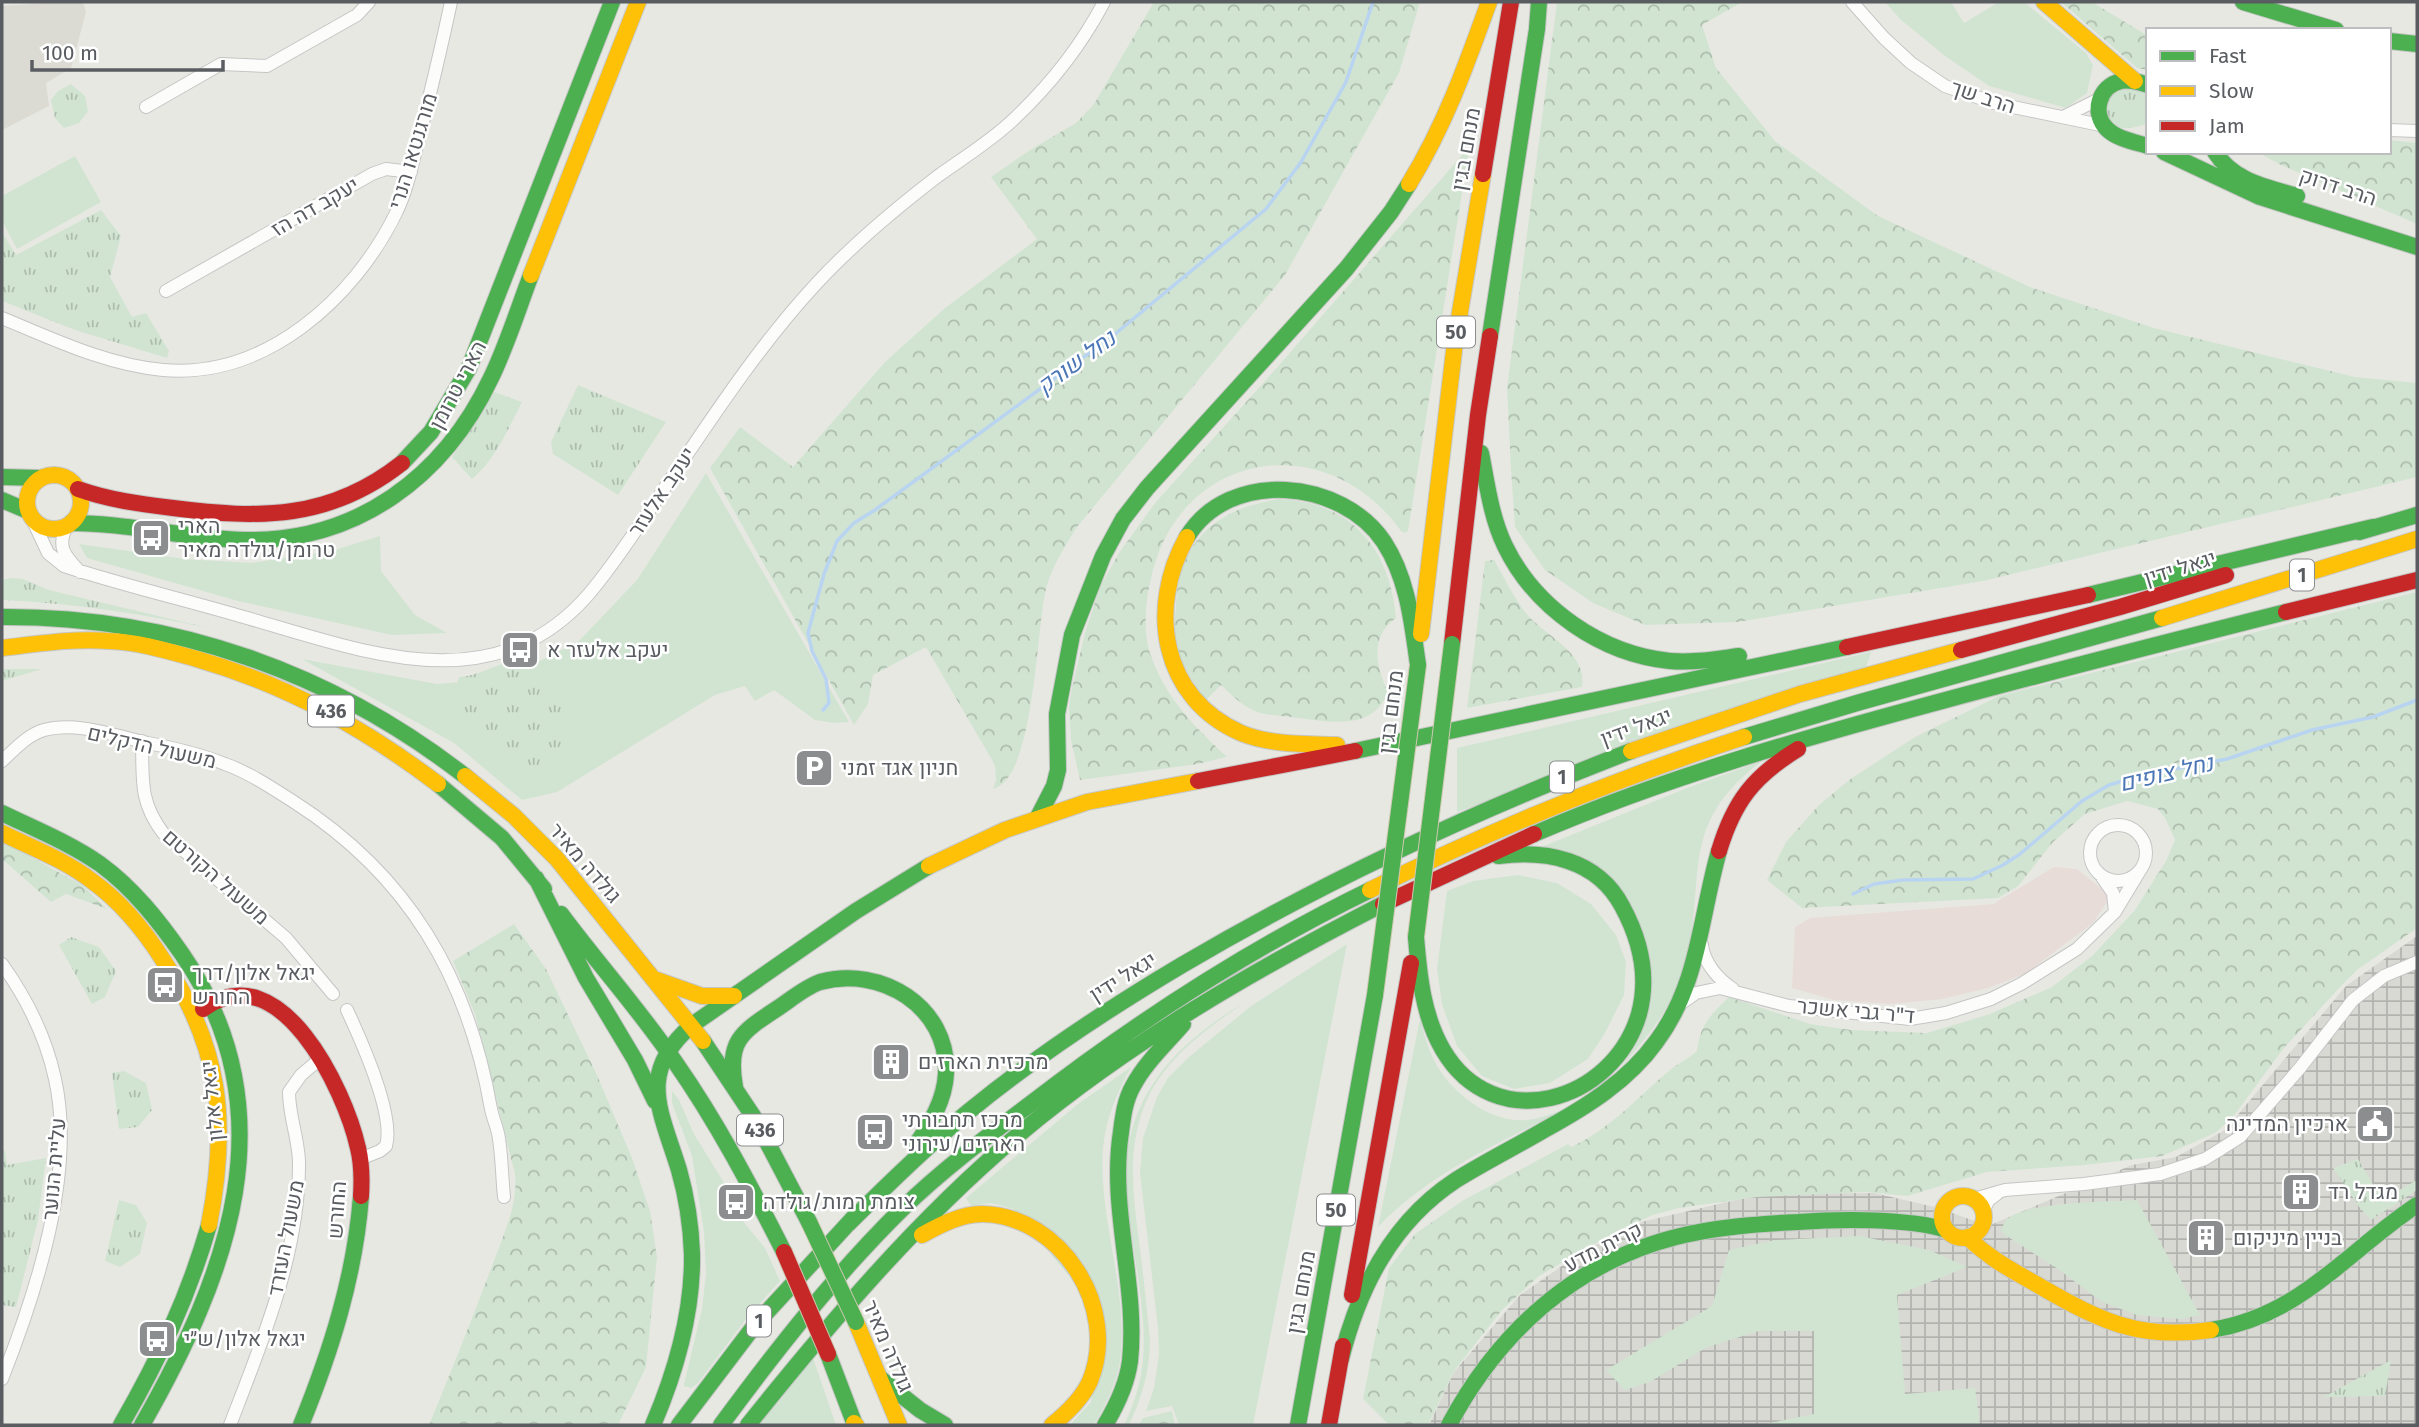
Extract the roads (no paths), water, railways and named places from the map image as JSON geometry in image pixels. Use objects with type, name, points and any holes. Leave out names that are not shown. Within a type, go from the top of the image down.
[{"type":"main road","name":"הארי טרומן","points":[[78,489],[106,499],[248,516],[322,505],[356,492],[393,470],[423,442],[469,368],[612,2]]},
{"type":"main road","name":"הארי טרומן","points":[[69,525],[102,523],[248,540],[281,537],[328,528],[367,514],[416,482],[441,458],[471,415],[491,378],[638,2]]},
{"type":"main road","points":[[1038,817],[1054,786],[1058,770],[1057,714],[1072,635],[1103,556],[1124,519],[1147,488],[1346,269],[1391,212],[1433,144],[1463,75],[1489,2]]},
{"type":"main road","name":"מנחם בגין","points":[[1298,1425],[1375,995],[1418,665],[1455,342],[1511,2]]},
{"type":"main road","name":"50","points":[[1329,1425],[1415,977],[1416,937],[1478,415],[1539,2]]},
{"type":"main road","points":[[2044,2],[2097,50],[2141,83]]},
{"type":"main road","points":[[2243,2],[2329,28]]},
{"type":"main road","points":[[2391,41],[2417,44]]},
{"type":"main road","points":[[2097,50],[2105,70],[2098,111],[2105,126],[2115,135],[2146,145]]},
{"type":"main road","points":[[2101,96],[2114,83],[2141,83]]},
{"type":"main road","points":[[2121,136],[2146,130]]},
{"type":"main road","name":"הרב דרוק","points":[[2169,154],[2233,186],[2417,247]]},
{"type":"main road","name":"הרב דרוק","points":[[2216,154],[2224,166],[2239,176],[2417,235]]},
{"type":"main road","points":[[1478,415],[1490,508],[1506,548],[1528,583],[1559,615],[1592,638],[1629,652],[1668,661],[1709,660],[1908,634]]},
{"type":"main road","points":[[2,477],[62,476],[73,482],[78,489],[81,505],[77,517],[69,525],[55,529],[46,528],[30,515],[2,500]]},
{"type":"main road","points":[[30,515],[26,503],[29,491],[41,478]]},
{"type":"main road","points":[[1389,744],[1335,745],[1273,741],[1242,733],[1219,722],[1201,707],[1176,671],[1165,632],[1164,593],[1168,574],[1190,531],[1211,512],[1232,499],[1255,490],[1278,489],[1325,496],[1362,518],[1381,538],[1392,556],[1412,616],[1418,665]]},
{"type":"main road","name":"יגאל ידין","points":[[848,1224],[945,1131],[1078,1031],[1178,967],[1270,913],[1354,869],[1458,821],[1573,772],[1728,717],[1885,670],[2137,603],[2417,515]]},
{"type":"main road","points":[[653,1425],[673,1376],[689,1301],[691,1262],[691,1233],[685,1195],[662,1117],[657,1081],[667,1050],[692,1025],[917,872],[963,848],[1038,817],[1087,802],[1389,744],[1908,634],[2087,595],[2373,527]]},
{"type":"main road","name":"יגאל ידין","points":[[720,1425],[772,1355],[865,1248],[932,1180],[1083,1060],[1140,1021],[1280,935],[1452,849],[1648,769],[1781,724],[2107,635],[2417,539]]},
{"type":"main road","points":[[2311,607],[2417,566]]},
{"type":"main road","points":[[748,1425],[786,1377],[902,1248],[969,1179],[1034,1121],[1113,1061],[1202,1004],[1281,958],[1401,895],[1471,861],[1637,793],[1765,750],[2110,656],[2417,580]]},
{"type":"main road","name":"גולדה מאיר","points":[[2,617],[38,617],[98,623],[201,643],[298,675],[363,709],[453,768],[515,817],[568,874],[692,1025],[735,1087],[809,1222],[881,1379],[898,1425]]},
{"type":"main road","name":"436","points":[[2,648],[65,641],[124,642],[191,657],[263,679],[344,718],[444,787],[500,836],[537,878],[567,922],[626,993],[709,1112],[784,1252],[855,1424]]},
{"type":"main road","points":[[1341,1359],[1348,1326],[1358,1299],[1382,1255],[1406,1223],[1428,1201],[1455,1181],[1602,1097],[1640,1062],[1656,1043],[1676,1010],[1688,982],[1701,937],[1719,843],[1734,807],[1757,778],[1781,759],[1816,741],[1908,710]]},
{"type":"main road","name":"יגאל אלון","points":[[2,813],[81,852],[115,876],[143,905],[176,944],[199,980],[213,1008],[235,1079],[239,1142],[235,1202],[220,1259],[195,1324],[142,1425]]},
{"type":"main road","name":"יגאל אלון","points":[[2,833],[72,868],[102,889],[130,917],[184,989],[212,1059],[217,1082],[220,1142],[217,1199],[206,1242],[178,1317],[121,1425]]},
{"type":"main road","points":[[1415,977],[1440,1044],[1453,1065],[1474,1086],[1497,1098],[1518,1102],[1540,1101],[1581,1087],[1596,1077],[1609,1063],[1633,1028],[1641,1000],[1643,970],[1631,920],[1617,897],[1601,881],[1579,866],[1548,854],[1519,853],[1471,861]]},
{"type":"main road","points":[[537,878],[586,978],[638,1066],[662,1117]]},
{"type":"main road","points":[[735,1087],[732,1060],[739,1037],[746,1029],[817,983],[841,977],[868,978],[897,988],[923,1008],[940,1036],[945,1053],[946,1070],[939,1105],[926,1132],[848,1224]]},
{"type":"main road","points":[[654,979],[702,996],[734,996]]},
{"type":"main road","points":[[1105,1425],[1119,1402],[1130,1362],[1129,1315],[1117,1180],[1118,1150],[1125,1106],[1142,1071],[1202,1004]]},
{"type":"main road","name":"החורש","points":[[196,1015],[213,1008],[238,1007],[265,1008],[283,1013],[303,1031],[321,1058],[342,1100],[360,1159],[361,1191],[349,1279],[328,1354],[301,1425]]},
{"type":"main road","points":[[1962,1196],[1978,1205],[1983,1222],[1972,1234],[1957,1236],[1945,1222],[1946,1205],[1962,1196]]},
{"type":"main road","points":[[1972,1234],[1983,1253],[2097,1318],[2156,1332],[2185,1332],[2231,1327],[2255,1320],[2295,1300],[2382,1228],[2417,1205]]},
{"type":"main road","points":[[902,1248],[925,1233],[956,1219],[981,1214],[1000,1214],[1021,1220],[1043,1232],[1070,1258],[1083,1278],[1090,1297],[1095,1316],[1097,1350],[1086,1390],[1071,1410],[1052,1425]]},
{"type":"main road","name":"קרית מדע","points":[[1449,1425],[1482,1368],[1516,1330],[1563,1291],[1641,1248],[1687,1235],[1796,1222],[1840,1219],[1922,1224],[1945,1222]]},
{"type":"main road","name":"1","points":[[679,1425],[755,1325],[848,1224]]},
{"type":"main road","points":[[881,1379],[919,1410],[945,1425]]},
{"type":"street","points":[[146,107],[221,64],[267,66],[357,15],[369,2]]},
{"type":"street","name":"מורגנטאו הנרי","points":[[2,318],[90,353],[162,370],[217,368],[284,340],[324,309],[363,268],[397,211],[411,172],[451,2]]},
{"type":"street","name":"יעקב אלעזר","points":[[30,515],[48,553],[64,566],[355,649],[426,662],[491,656],[523,644],[555,625],[594,588],[753,359],[796,306],[843,257],[892,213],[1012,121],[1055,77],[1091,26],[1104,2]]},
{"type":"street","name":"הרב שך","points":[[1852,2],[1902,55],[1945,86],[1994,103],[2105,126]]},
{"type":"street","points":[[2063,117],[2101,96]]},
{"type":"street","points":[[2391,130],[2417,131]]},
{"type":"street","name":"יעקב דה הז","points":[[166,291],[372,174],[386,169],[411,172]]},
{"type":"street","points":[[69,525],[61,537],[63,550],[80,572]]},
{"type":"street","name":"משעול הדקלים","points":[[3,762],[19,745],[42,730],[61,728],[95,731],[142,741],[228,765],[264,782],[342,836],[402,895],[428,932],[458,995],[478,1050],[499,1135],[504,1197]]},
{"type":"street","name":"משעול הקורטם","points":[[142,741],[143,790],[150,816],[163,833],[286,938],[333,994]]},
{"type":"street","points":[[2102,876],[2119,881],[2127,880],[2141,869],[2146,852],[2144,844],[2133,830],[2116,825],[2100,832],[2091,848],[2092,864],[2113,893],[2115,912]]},
{"type":"street","name":"ד\"ר גבי אשכר","points":[[1676,1010],[1687,998],[1705,989],[1720,988],[1789,1006],[1910,1019],[1946,1013],[1991,999],[2046,970],[2077,949],[2115,912],[2141,869]]},
{"type":"street","name":"ד\"ר גבי אשכר","points":[[1701,937],[1703,953],[1712,969],[1736,991]]},
{"type":"street","points":[[1978,1205],[2000,1191],[2161,1174],[2204,1159],[2240,1137],[2300,1068],[2353,1000],[2384,976],[2417,962]]},
{"type":"street","name":"עליית הנוער","points":[[2,964],[28,1004],[49,1056],[59,1108],[60,1139],[48,1237],[31,1299],[2,1379]]},
{"type":"street","points":[[347,1010],[368,1054],[387,1128],[386,1146],[380,1152],[360,1159]]},
{"type":"street","name":"משעול העזרד","points":[[230,1425],[266,1331],[294,1216],[299,1163],[298,1140],[289,1092],[301,1075],[321,1058]]},
{"type":"waterway","name":"נחל שורק","points":[[823,710],[829,703],[826,679],[812,651],[808,633],[824,574],[837,541],[854,523],[1115,334],[1266,209],[1301,162],[1346,82],[1373,2]]},
{"type":"waterway","name":"נחל צופים","points":[[1853,894],[1874,884],[1903,880],[1973,879],[2020,854],[2082,801],[2109,785],[2143,775],[2227,759],[2312,730],[2373,717],[2417,700]]},
{"type":"place","name":"הארי טרומן/גולדה מאיר","points":[[151,538]]},
{"type":"place","name":"יעקב אלעזר א","points":[[520,650]]},
{"type":"place","name":"חניון אגד זמני","points":[[814,768]]},
{"type":"place","name":"יגאל אלון/דרך החורש","points":[[165,985]]},
{"type":"place","name":"מרכזית הארזים","points":[[891,1062]]},
{"type":"place","name":"ארכיון המדינה","points":[[2375,1124]]},
{"type":"place","name":"מרכז תחבורתי הארזים/עירוני","points":[[875,1132]]},
{"type":"place","name":"מגדל רד","points":[[2301,1192]]},
{"type":"place","name":"צומת רמות/גולדה","points":[[736,1202]]},
{"type":"place","name":"בניין מיניקום","points":[[2206,1238]]},
{"type":"place","name":"יגאל אלון/ש״י","points":[[157,1339]]}]
